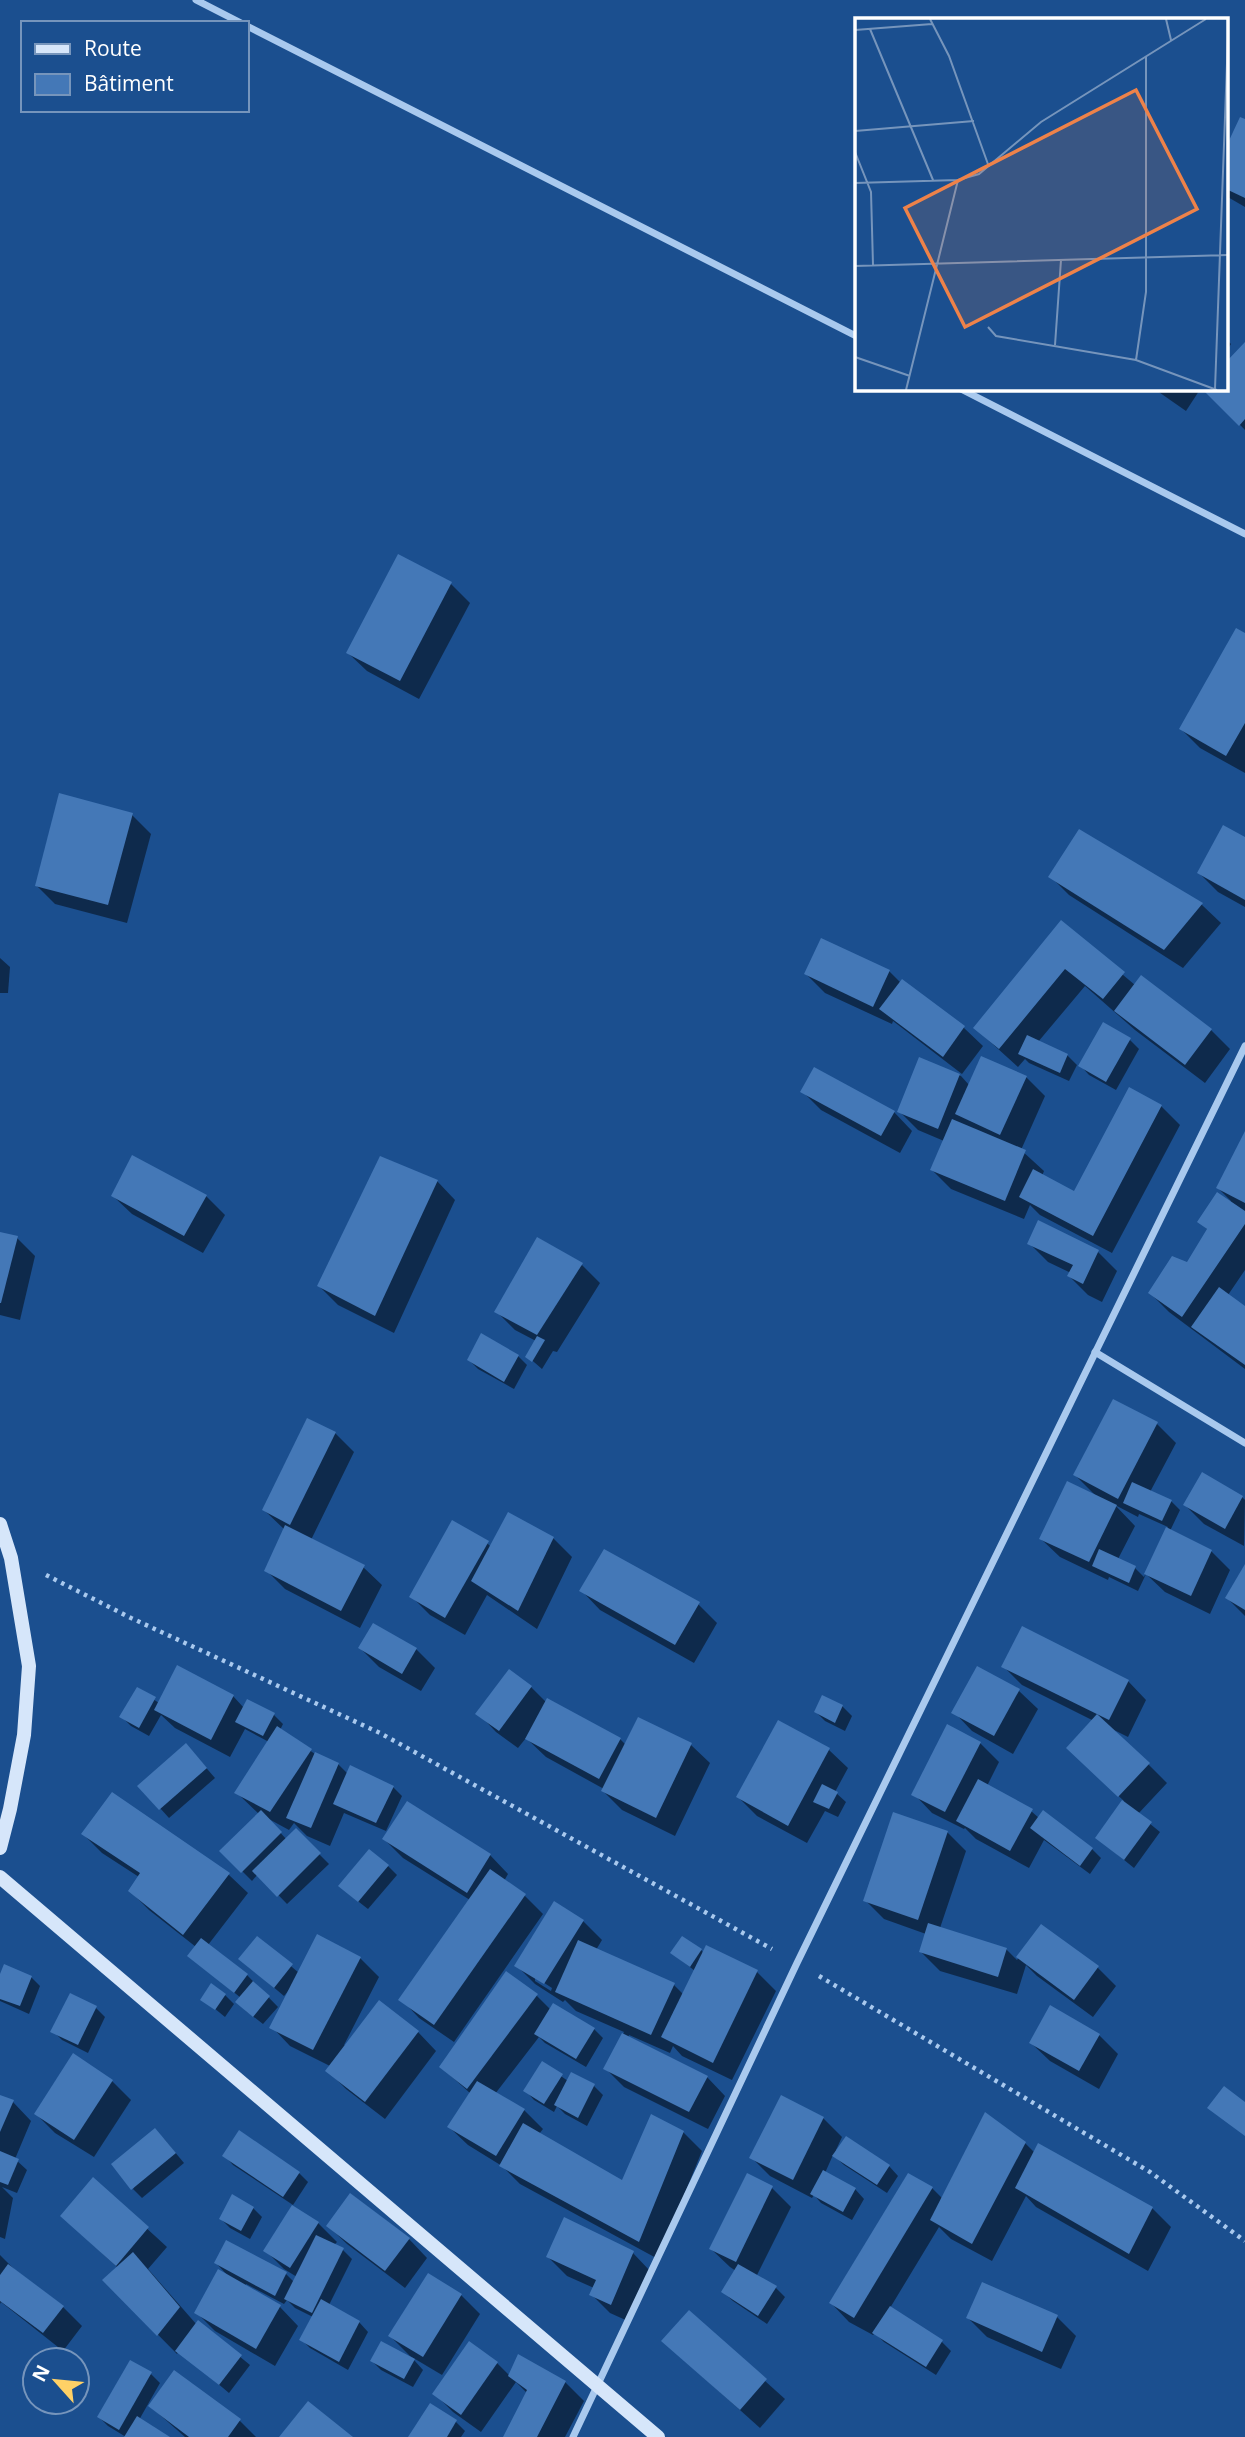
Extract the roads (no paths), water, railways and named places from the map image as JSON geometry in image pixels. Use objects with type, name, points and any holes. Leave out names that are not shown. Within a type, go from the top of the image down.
[{"type":"street","points":[[196,0],[237,21]]},
{"type":"street","points":[[248,27],[855,335]]},
{"type":"street","points":[[963,390],[1245,534]]},
{"type":"street","points":[[573,2437],[797,1963],[1245,1046]]},
{"type":"street","points":[[1094,1352],[1245,1443]]},
{"type":"street","points":[[0,1524],[29,1666],[24,1735],[0,1848]]},
{"type":"street","points":[[0,1877],[658,2437]]}]
